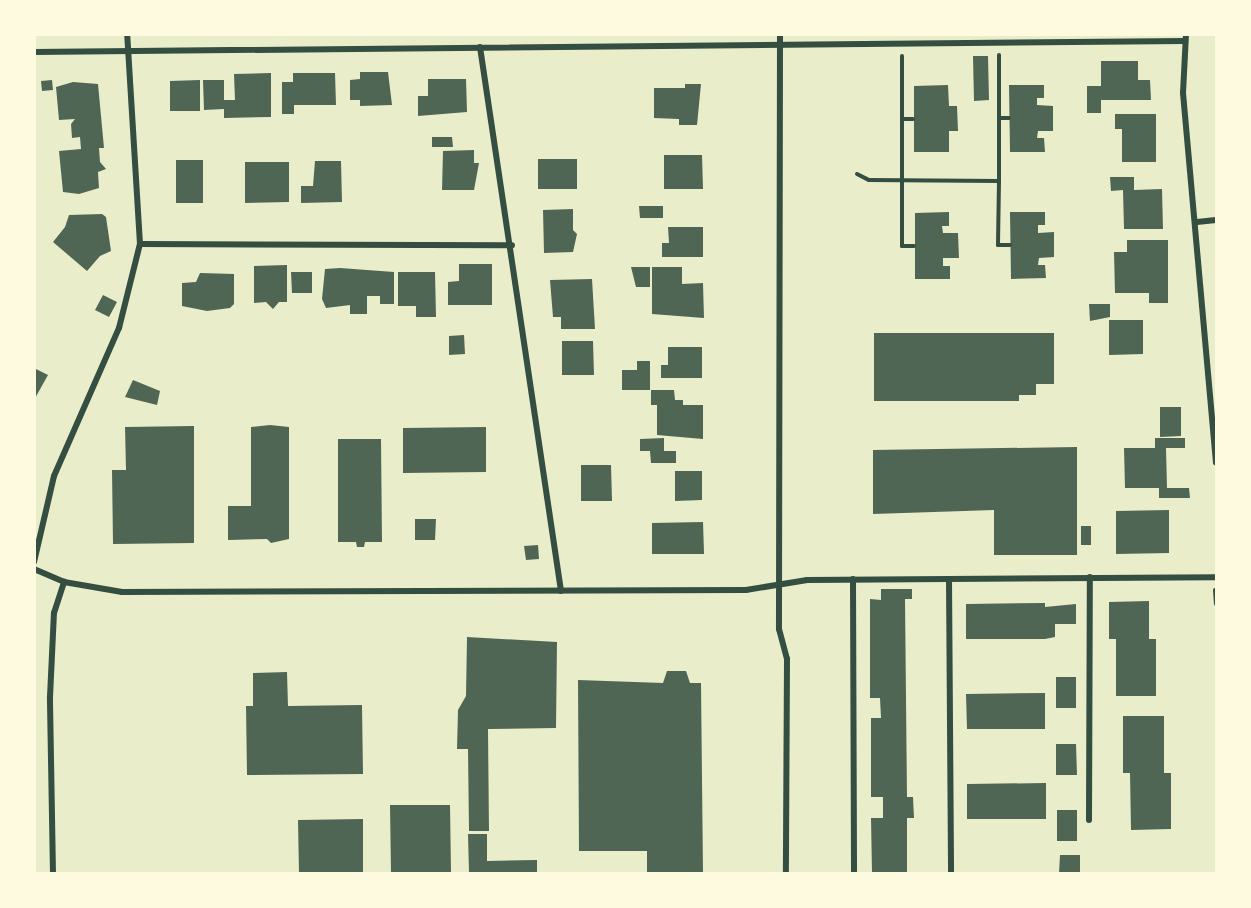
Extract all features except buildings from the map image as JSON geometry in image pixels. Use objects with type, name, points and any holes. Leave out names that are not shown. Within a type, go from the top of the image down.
[{"type":"street","points":[[34,562],[54,476],[119,328],[140,244],[127,34]]},
{"type":"street","points":[[780,34],[779,629],[787,659],[786,873]]},
{"type":"street","points":[[34,52],[998,43],[1185,38],[1183,93],[1197,222],[1216,464]]},
{"type":"street","points":[[480,47],[512,244],[561,591]]},
{"type":"street","points":[[1197,222],[1216,220]]},
{"type":"street","points":[[140,244],[512,244]]},
{"type":"street","points":[[34,569],[64,582],[122,592],[746,590],[779,587],[807,580],[1216,577]]},
{"type":"street","points":[[1089,820],[1090,577]]},
{"type":"street","points":[[853,579],[854,873]]},
{"type":"street","points":[[949,579],[951,873]]},
{"type":"street","points":[[53,873],[51,697],[54,613],[64,582]]},
{"type":"path","points":[[998,43],[1000,118],[998,245],[1010,245]]},
{"type":"path","points":[[902,44],[902,246],[914,246]]},
{"type":"path","points":[[1000,118],[1009,118]]},
{"type":"path","points":[[902,119],[913,119]]},
{"type":"path","points":[[857,174],[868,180],[999,181]]}]
